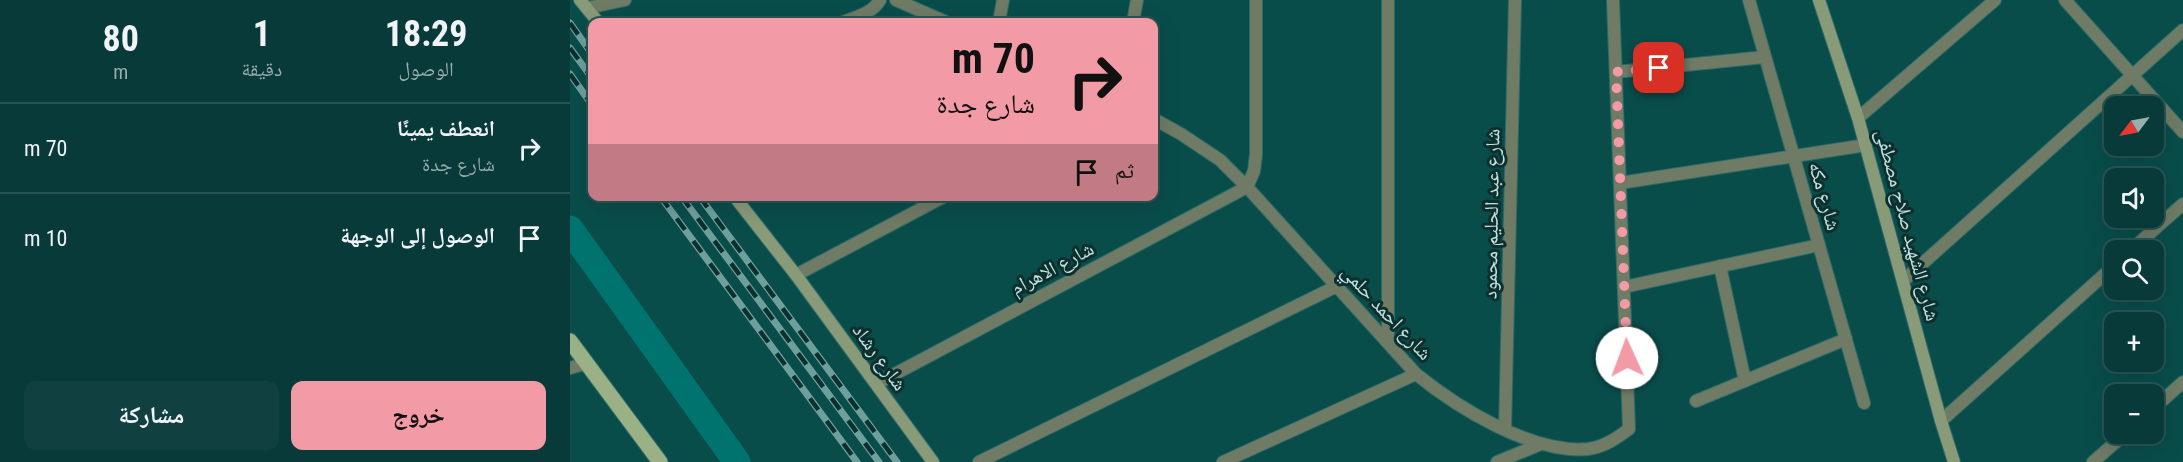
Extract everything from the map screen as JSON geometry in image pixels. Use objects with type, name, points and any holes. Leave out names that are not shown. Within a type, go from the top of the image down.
[{"type":"main road","name":"شارع الشهيد صلاح مصطفى","points":[[1819,0],[1866,145],[1954,462]]},
{"type":"main road","points":[[584,4],[595,18]]},
{"type":"main road","name":"شارع رشاد","points":[[738,201],[796,275],[933,462]]},
{"type":"main road","points":[[570,341],[660,462]]},
{"type":"street","points":[[584,4],[625,0]]},
{"type":"street","points":[[854,18],[867,13],[878,5],[880,0]]},
{"type":"street","points":[[896,0],[937,18]]},
{"type":"street","points":[[1000,18],[1002,0]]},
{"type":"street","points":[[1134,18],[1137,0]]},
{"type":"street","points":[[1247,187],[1254,171],[1256,154],[1257,0]]},
{"type":"street","points":[[1388,0],[1388,342]]},
{"type":"street","name":"شارع عبد الحليم محمود","points":[[1505,429],[1515,0]]},
{"type":"street","points":[[1613,0],[1624,287],[1819,245]]},
{"type":"street","name":"شارع مكه","points":[[1749,0],[1864,403]]},
{"type":"street","points":[[1858,118],[1995,0]]},
{"type":"street","points":[[2065,0],[2183,132]]},
{"type":"street","points":[[1903,281],[2183,30]]},
{"type":"street","points":[[1616,72],[1766,57]]},
{"type":"street","name":"شارع احمد حلمي","points":[[1158,121],[1220,160],[1416,374],[1455,401],[1522,438],[1565,448],[1588,448],[1615,440],[1629,429],[1624,287]]},
{"type":"street","points":[[1620,183],[1866,145]]},
{"type":"street","name":"شارع الاهرام","points":[[876,384],[1247,187]]},
{"type":"street","points":[[796,275],[936,201]]},
{"type":"street","points":[[2142,240],[2183,204]]},
{"type":"street","points":[[1720,266],[1745,381]]},
{"type":"street","points":[[1941,421],[2104,275]]},
{"type":"street","points":[[979,462],[1337,286]]},
{"type":"street","points":[[1696,401],[1846,339]]},
{"type":"street","points":[[570,368],[587,363]]},
{"type":"street","points":[[1223,462],[1416,374]]},
{"type":"street","points":[[2164,399],[2183,382]]},
{"type":"street","points":[[1497,462],[1541,444]]},
{"type":"street","points":[[2093,462],[2114,444]]},
{"type":"waterway","points":[[570,229],[737,462]]},
{"type":"railway","points":[[570,23],[588,48]]},
{"type":"railway","points":[[570,48],[588,73]]},
{"type":"railway","points":[[570,74],[588,99]]},
{"type":"railway","points":[[664,201],[857,462]]},
{"type":"railway","points":[[685,201],[879,462]]},
{"type":"railway","points":[[703,201],[897,462]]},
{"type":"route","points":[[1627,358],[1616,72],[1659,68]]}]
